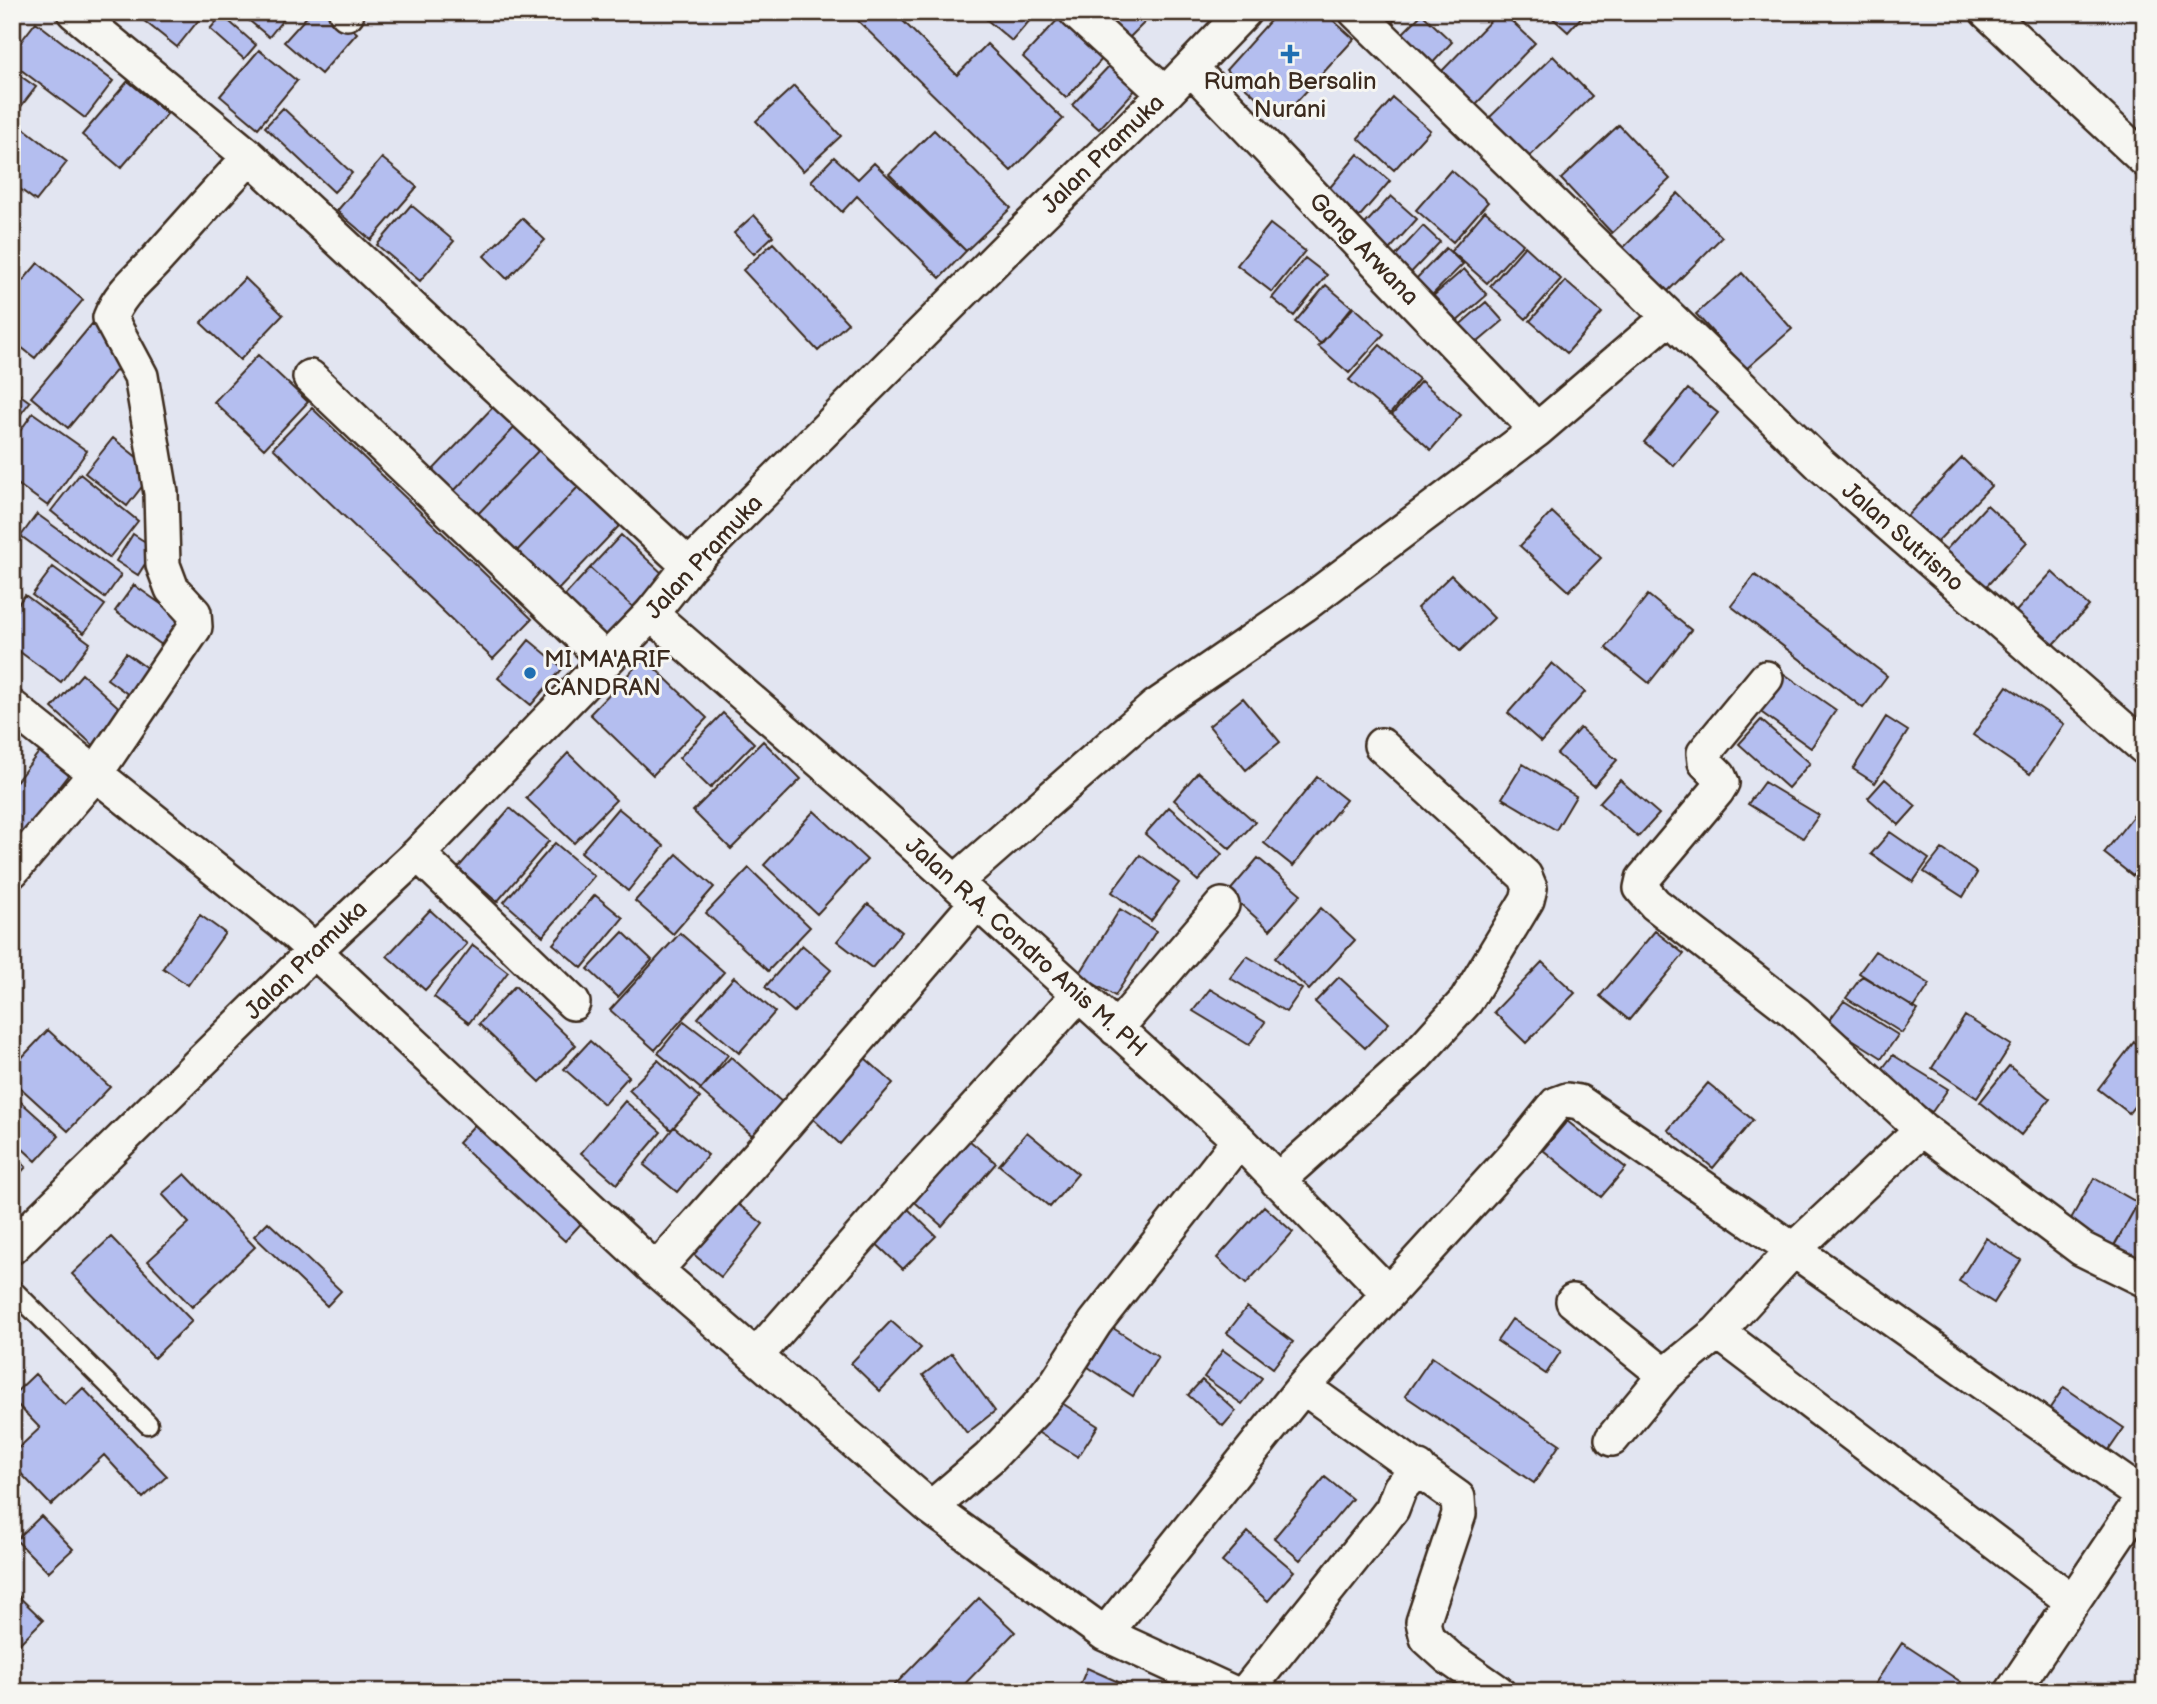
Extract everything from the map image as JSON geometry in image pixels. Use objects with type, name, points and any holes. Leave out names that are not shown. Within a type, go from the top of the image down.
[{"type":"street","points":[[74,12],[250,157],[689,566]]},
{"type":"street","points":[[1076,12],[1166,94]]},
{"type":"street","name":"Jalan Pramuka","points":[[12,1247],[314,951],[418,854],[651,614],[689,566],[1014,240],[1166,94],[1244,12]]},
{"type":"street","name":"Jalan Sutrisno","points":[[1356,12],[1820,464],[2145,748]]},
{"type":"street","points":[[1987,12],[2145,160]]},
{"type":"street","name":"Gang Arwana","points":[[1191,68],[1537,430]]},
{"type":"street","points":[[12,871],[96,773],[195,627],[194,614],[172,589],[163,565],[161,492],[141,376],[110,318],[124,291],[150,267],[250,157]]},
{"type":"street","points":[[656,1270],[764,1149],[966,892],[1155,707],[1304,605],[1537,430],[1670,317]]},
{"type":"street","points":[[310,377],[606,660]]},
{"type":"street","name":"Jalan R.A. Condro Anis M. PH","points":[[651,614],[856,792],[1239,1140],[1388,1293]]},
{"type":"street","points":[[1766,678],[1704,753],[1705,762],[1719,775],[1722,783],[1643,879],[1641,888],[1656,904],[1796,1013],[1922,1129],[2082,1250],[2145,1280]]},
{"type":"street","points":[[12,707],[314,951],[656,1270],[931,1508],[1105,1634],[1231,1692]]},
{"type":"street","points":[[1277,1181],[1415,1057],[1466,1000],[1527,900],[1530,888],[1525,876],[1381,745]]},
{"type":"street","points":[[418,854],[573,1003]]},
{"type":"street","points":[[1115,1029],[1222,905]]},
{"type":"street","points":[[756,1356],[1078,995]]},
{"type":"street","points":[[1105,1634],[1303,1387],[1520,1149],[1556,1104],[1567,1100],[1579,1102],[2144,1495],[2012,1692]]},
{"type":"street","points":[[1612,1439],[1665,1376],[1718,1332],[1793,1250],[1922,1129]]},
{"type":"street","points":[[931,1508],[996,1451],[1035,1410],[1055,1385],[1094,1324],[1239,1140]]},
{"type":"street","points":[[1573,1301],[1665,1376]]},
{"type":"street","points":[[1718,1332],[2072,1601]]},
{"type":"street","points":[[1303,1387],[1458,1498],[1459,1514],[1423,1622],[1427,1638],[1448,1657],[1497,1692]]},
{"type":"street","points":[[1246,1692],[1382,1522],[1392,1509],[1400,1488],[1419,1468]]},
{"type":"lane","points":[[12,1289],[148,1424]]},
{"type":"building","points":[[133,12],[205,12],[177,47]]},
{"type":"building","points":[[239,12],[289,12],[269,37]]},
{"type":"building","points":[[311,12],[333,12],[357,33],[321,74],[284,42]]},
{"type":"building","points":[[849,12],[904,12],[899,17],[957,75],[987,44],[1063,119],[1011,171]]},
{"type":"building","points":[[1037,12],[1012,41],[980,14]]},
{"type":"building","points":[[1100,12],[1152,12],[1153,14],[1128,39]]},
{"type":"building","name":"Rumah Bersalin Nurani","points":[[1278,12],[1324,12],[1354,39],[1281,119],[1226,70]]},
{"type":"building","points":[[1368,12],[1403,12],[1385,29]]},
{"type":"building","points":[[1499,12],[1535,43],[1475,105],[1440,73]]},
{"type":"building","points":[[1546,12],[1586,12],[1568,32]]},
{"type":"building","points":[[1422,14],[1452,42],[1428,68],[1397,39]]},
{"type":"building","points":[[222,15],[256,45],[244,59],[210,29]]},
{"type":"building","points":[[1062,15],[1105,56],[1066,98],[1023,57]]},
{"type":"building","points":[[36,22],[113,81],[85,118],[12,63],[12,53]]},
{"type":"building","points":[[259,50],[297,81],[258,128],[220,96]]},
{"type":"building","points":[[1553,56],[1592,96],[1528,158],[1489,118]]},
{"type":"building","points":[[1112,63],[1138,87],[1099,129],[1072,105]]},
{"type":"building","points":[[12,70],[36,87],[16,113],[12,110]]},
{"type":"building","points":[[128,81],[167,114],[121,168],[82,135]]},
{"type":"building","points":[[794,86],[841,136],[803,171],[756,121]]},
{"type":"building","points":[[1393,98],[1430,130],[1394,170],[1358,138]]},
{"type":"building","points":[[283,108],[352,173],[334,192],[265,127]]},
{"type":"building","points":[[12,119],[67,162],[36,201],[12,183]]},
{"type":"building","points":[[1619,125],[1670,179],[1612,233],[1561,179]]},
{"type":"building","points":[[934,130],[1011,208],[966,251],[889,174]]},
{"type":"building","points":[[1358,154],[1390,181],[1353,224],[1322,197]]},
{"type":"building","points":[[834,157],[858,179],[874,163],[966,251],[940,278],[857,196],[842,212],[811,181]]},
{"type":"building","points":[[382,158],[417,187],[371,240],[337,211]]},
{"type":"building","points":[[1451,170],[1488,202],[1453,242],[1416,210]]},
{"type":"building","points":[[1678,193],[1722,237],[1664,295],[1620,251]]},
{"type":"building","points":[[1391,196],[1417,219],[1381,259],[1355,235]]},
{"type":"building","points":[[411,205],[454,241],[420,281],[377,245]]},
{"type":"building","points":[[1485,211],[1523,244],[1487,283],[1451,251]]},
{"type":"building","points":[[754,215],[773,236],[754,254],[734,233]]},
{"type":"building","points":[[522,218],[545,240],[507,279],[484,256]]},
{"type":"building","points":[[1270,224],[1305,251],[1272,292],[1237,265]]},
{"type":"building","points":[[1423,226],[1440,242],[1404,280],[1387,265]]},
{"type":"building","points":[[773,243],[848,323],[818,351],[743,270]]},
{"type":"building","points":[[1525,246],[1561,279],[1526,319],[1490,286]]},
{"type":"building","points":[[1446,248],[1463,264],[1428,299],[1411,284]]},
{"type":"building","points":[[1305,258],[1327,275],[1294,316],[1272,298]]},
{"type":"building","points":[[38,263],[83,300],[35,358],[12,340],[12,293]]},
{"type":"building","points":[[1464,269],[1487,295],[1455,323],[1432,297]]},
{"type":"building","points":[[1742,273],[1792,329],[1746,369],[1696,314]]},
{"type":"building","points":[[245,278],[283,315],[240,360],[201,323]]},
{"type":"building","points":[[1565,281],[1602,313],[1567,353],[1530,321]]},
{"type":"building","points":[[1326,285],[1352,307],[1321,344],[1295,322]]},
{"type":"building","points":[[1486,302],[1503,321],[1472,347],[1456,328]]},
{"type":"building","points":[[1354,307],[1384,334],[1349,373],[1318,346]]},
{"type":"building","points":[[92,324],[129,355],[68,428],[31,397]]},
{"type":"building","points":[[1380,345],[1419,379],[1390,414],[1349,380]]},
{"type":"building","points":[[258,355],[308,402],[264,449],[214,402]]},
{"type":"building","points":[[1421,381],[1461,415],[1431,450],[1392,415]]},
{"type":"building","points":[[12,389],[30,402],[12,425]]},
{"type":"building","points":[[1688,389],[1718,413],[1674,466],[1644,442]]},
{"type":"building","points":[[495,405],[516,426],[451,494],[429,474]]},
{"type":"building","points":[[312,408],[532,619],[493,659],[273,448]]},
{"type":"building","points":[[33,413],[87,451],[48,506],[12,480],[12,442]]},
{"type":"building","points":[[516,426],[540,449],[475,517],[451,494]]},
{"type":"building","points":[[113,438],[154,471],[127,506],[85,473]]},
{"type":"building","points":[[540,449],[579,486],[514,554],[475,517]]},
{"type":"building","points":[[1962,458],[1991,486],[1934,545],[1905,518]]},
{"type":"building","points":[[80,474],[138,521],[109,558],[51,511]]},
{"type":"building","points":[[579,486],[620,525],[555,593],[514,554]]},
{"type":"building","points":[[1987,505],[2027,542],[1983,590],[1943,553]]},
{"type":"building","points":[[1552,512],[1601,558],[1569,591],[1520,546]]},
{"type":"building","points":[[37,514],[121,575],[105,598],[21,536]]},
{"type":"building","points":[[133,534],[155,548],[138,575],[116,561]]},
{"type":"building","points":[[621,535],[663,574],[633,607],[590,568]]},
{"type":"building","points":[[53,567],[105,605],[84,633],[32,595]]},
{"type":"building","points":[[590,568],[633,607],[604,638],[562,599]]},
{"type":"building","points":[[2052,572],[2089,606],[2047,652],[2010,618]]},
{"type":"building","points":[[1451,575],[1494,618],[1460,651],[1417,608]]},
{"type":"building","points":[[1755,575],[1887,676],[1863,708],[1731,606]]},
{"type":"building","points":[[134,585],[185,621],[166,648],[115,611]]},
{"type":"building","points":[[25,595],[90,643],[61,682],[12,646],[12,612]]},
{"type":"building","points":[[1648,595],[1691,630],[1649,683],[1606,648]]},
{"type":"building","name":"MI MA'ARIF CANDRAN","points":[[529,640],[563,668],[531,705],[498,678]]},
{"type":"building","points":[[126,653],[155,674],[136,700],[107,679]]},
{"type":"building","points":[[644,658],[707,718],[653,775],[590,714]]},
{"type":"building","points":[[1552,663],[1585,692],[1541,742],[1508,713]]},
{"type":"building","points":[[1780,671],[1836,710],[1811,748],[1755,708]]},
{"type":"building","points":[[82,674],[124,712],[94,746],[52,708]]},
{"type":"building","points":[[2007,686],[2064,724],[2030,774],[1973,735]]},
{"type":"building","points":[[1243,698],[1280,742],[1246,770],[1209,726]]},
{"type":"building","points":[[723,713],[754,743],[710,788],[679,758]]},
{"type":"building","points":[[1886,717],[1908,731],[1875,783],[1853,769]]},
{"type":"building","points":[[1761,720],[1810,763],[1788,788],[1739,744]]},
{"type":"building","points":[[1580,728],[1617,760],[1594,786],[1557,754]]},
{"type":"building","points":[[763,741],[801,779],[731,849],[693,811]]},
{"type":"building","points":[[43,747],[72,770],[16,842],[12,839],[12,787]]},
{"type":"building","points":[[568,753],[616,800],[574,843],[526,798]]},
{"type":"building","points":[[1523,764],[1576,796],[1556,830],[1502,798]]},
{"type":"building","points":[[1198,772],[1255,822],[1230,849],[1174,800]]},
{"type":"building","points":[[1317,777],[1346,800],[1293,866],[1264,843]]},
{"type":"building","points":[[1885,779],[1916,806],[1899,825],[1868,798]]},
{"type":"building","points":[[1620,780],[1659,814],[1638,837],[1599,803]]},
{"type":"building","points":[[1764,782],[1819,815],[1803,838],[1748,804]]},
{"type":"building","points":[[2145,801],[2145,861],[2133,876],[2104,853]]},
{"type":"building","points":[[1169,807],[1222,854],[1198,881],[1145,834]]},
{"type":"building","points":[[510,808],[549,841],[497,902],[458,868]]},
{"type":"building","points":[[618,808],[664,846],[628,891],[581,852]]},
{"type":"building","points":[[814,811],[867,860],[817,914],[764,865]]},
{"type":"building","points":[[1890,832],[1929,859],[1913,882],[1871,854]]},
{"type":"building","points":[[555,843],[594,876],[543,936],[504,902]]},
{"type":"building","points":[[1942,849],[1977,873],[1963,897],[1924,872]]},
{"type":"building","points":[[677,854],[714,887],[673,934],[635,901]]},
{"type":"building","points":[[1140,855],[1179,883],[1151,921],[1112,892]]},
{"type":"building","points":[[1258,858],[1301,894],[1270,930],[1228,893]]},
{"type":"building","points":[[749,868],[810,927],[768,971],[706,913]]},
{"type":"building","points":[[595,895],[623,918],[582,968],[553,944]]},
{"type":"building","points":[[868,904],[902,932],[872,968],[837,941]]},
{"type":"building","points":[[1321,908],[1355,940],[1309,990],[1275,958]]},
{"type":"building","points":[[1120,909],[1156,931],[1115,996],[1079,975]]},
{"type":"building","points":[[430,910],[467,944],[425,990],[387,956]]},
{"type":"building","points":[[200,915],[225,933],[188,985],[163,968]]},
{"type":"building","points":[[1655,931],[1684,954],[1629,1020],[1600,996]]},
{"type":"building","points":[[623,932],[652,960],[618,997],[588,969]]},
{"type":"building","points":[[680,933],[724,972],[655,1050],[610,1010]]},
{"type":"building","points":[[473,945],[508,972],[469,1023],[434,997]]},
{"type":"building","points":[[802,945],[831,970],[794,1012],[765,987]]},
{"type":"building","points":[[1875,951],[1930,984],[1914,1008],[1859,973]]},
{"type":"building","points":[[1247,956],[1302,989],[1286,1012],[1230,978]]},
{"type":"building","points":[[1542,962],[1575,993],[1526,1043],[1494,1012]]},
{"type":"building","points":[[1862,976],[1918,1010],[1902,1033],[1846,998]]},
{"type":"building","points":[[734,977],[775,1012],[739,1053],[698,1018]]},
{"type":"building","points":[[1339,977],[1389,1023],[1365,1048],[1315,1002]]},
{"type":"building","points":[[515,986],[576,1045],[540,1082],[479,1024]]},
{"type":"building","points":[[1210,989],[1265,1022],[1249,1045],[1193,1011]]},
{"type":"building","points":[[1844,1001],[1898,1035],[1882,1058],[1827,1023]]},
{"type":"building","points":[[1965,1016],[2011,1045],[1977,1098],[1932,1068]]},
{"type":"building","points":[[684,1021],[728,1055],[701,1089],[658,1053]]},
{"type":"building","points":[[48,1030],[110,1087],[68,1131],[12,1080],[12,1068]]},
{"type":"building","points":[[590,1041],[629,1076],[604,1104],[564,1069]]},
{"type":"building","points":[[2134,1042],[2145,1050],[2145,1092],[2129,1113],[2098,1089]]},
{"type":"building","points":[[1893,1055],[1948,1089],[1932,1112],[1876,1077]]},
{"type":"building","points":[[731,1057],[792,1111],[762,1144],[700,1090]]},
{"type":"building","points":[[865,1058],[893,1083],[840,1144],[812,1118]]},
{"type":"building","points":[[658,1060],[700,1098],[671,1130],[629,1090]]},
{"type":"building","points":[[2009,1066],[2050,1099],[2021,1135],[1980,1102]]},
{"type":"building","points":[[1708,1083],[1753,1120],[1713,1168],[1668,1130]]},
{"type":"building","points":[[12,1094],[59,1136],[36,1161],[12,1139]]},
{"type":"building","points":[[625,1101],[661,1132],[617,1184],[581,1153]]},
{"type":"building","points":[[480,1119],[587,1217],[565,1241],[458,1143]]},
{"type":"building","points":[[1567,1121],[1626,1168],[1601,1197],[1543,1150]]},
{"type":"building","points":[[674,1127],[708,1155],[677,1192],[644,1165]]},
{"type":"building","points":[[1027,1132],[1078,1174],[1050,1207],[999,1165]]},
{"type":"building","points":[[963,1135],[996,1163],[942,1226],[909,1197]]},
{"type":"building","points":[[12,1154],[26,1167],[12,1182]]},
{"type":"building","points":[[185,1174],[255,1247],[192,1307],[148,1261],[189,1223],[162,1194]]},
{"type":"building","points":[[2094,1178],[2138,1203],[2108,1256],[2064,1231]]},
{"type":"building","points":[[728,1196],[763,1224],[721,1277],[686,1248]]},
{"type":"building","points":[[902,1203],[936,1236],[903,1269],[870,1238]]},
{"type":"building","points":[[2138,1203],[2145,1207],[2145,1266],[2113,1248]]},
{"type":"building","points":[[1264,1206],[1293,1232],[1246,1284],[1217,1258]]},
{"type":"building","points":[[268,1222],[341,1291],[327,1306],[254,1236]]},
{"type":"building","points":[[111,1237],[192,1321],[154,1358],[72,1274]]},
{"type":"building","points":[[1986,1238],[2021,1260],[1994,1303],[1959,1281]]},
{"type":"building","points":[[1247,1307],[1293,1342],[1273,1368],[1227,1333]]},
{"type":"building","points":[[1512,1319],[1561,1351],[1546,1374],[1497,1341]]},
{"type":"building","points":[[891,1321],[921,1348],[880,1391],[851,1363]]},
{"type":"building","points":[[1113,1328],[1158,1357],[1133,1396],[1088,1367]]},
{"type":"building","points":[[1223,1350],[1262,1378],[1242,1404],[1204,1377]]},
{"type":"building","points":[[952,1353],[995,1411],[967,1433],[923,1375]]},
{"type":"building","points":[[1432,1357],[1560,1444],[1534,1483],[1405,1396]]},
{"type":"building","points":[[35,1374],[65,1405],[83,1388],[167,1476],[143,1498],[104,1455],[51,1505],[12,1464],[12,1454],[40,1428],[12,1399]]},
{"type":"building","points":[[1202,1380],[1236,1411],[1223,1426],[1188,1395]]},
{"type":"building","points":[[2064,1387],[2124,1428],[2102,1460],[2042,1420]]},
{"type":"building","points":[[1054,1398],[1098,1426],[1078,1457],[1034,1430]]},
{"type":"building","points":[[1325,1477],[1352,1499],[1300,1560],[1274,1538]]},
{"type":"building","points":[[41,1516],[73,1549],[48,1572],[16,1540]]},
{"type":"building","points":[[1248,1532],[1294,1571],[1268,1601],[1222,1562]]},
{"type":"building","points":[[12,1590],[43,1620],[12,1651]]},
{"type":"building","points":[[979,1598],[1015,1632],[957,1692],[888,1692]]},
{"type":"building","points":[[1902,1643],[1961,1682],[1954,1692],[1883,1692],[1874,1685]]},
{"type":"building","points":[[1087,1668],[1141,1692],[1077,1692]]},
{"type":"place","name":"Rumah Bersalin Nurani","points":[[1290,54]]},
{"type":"place","name":"MI MA'ARIF CANDRAN","points":[[530,673]]}]
